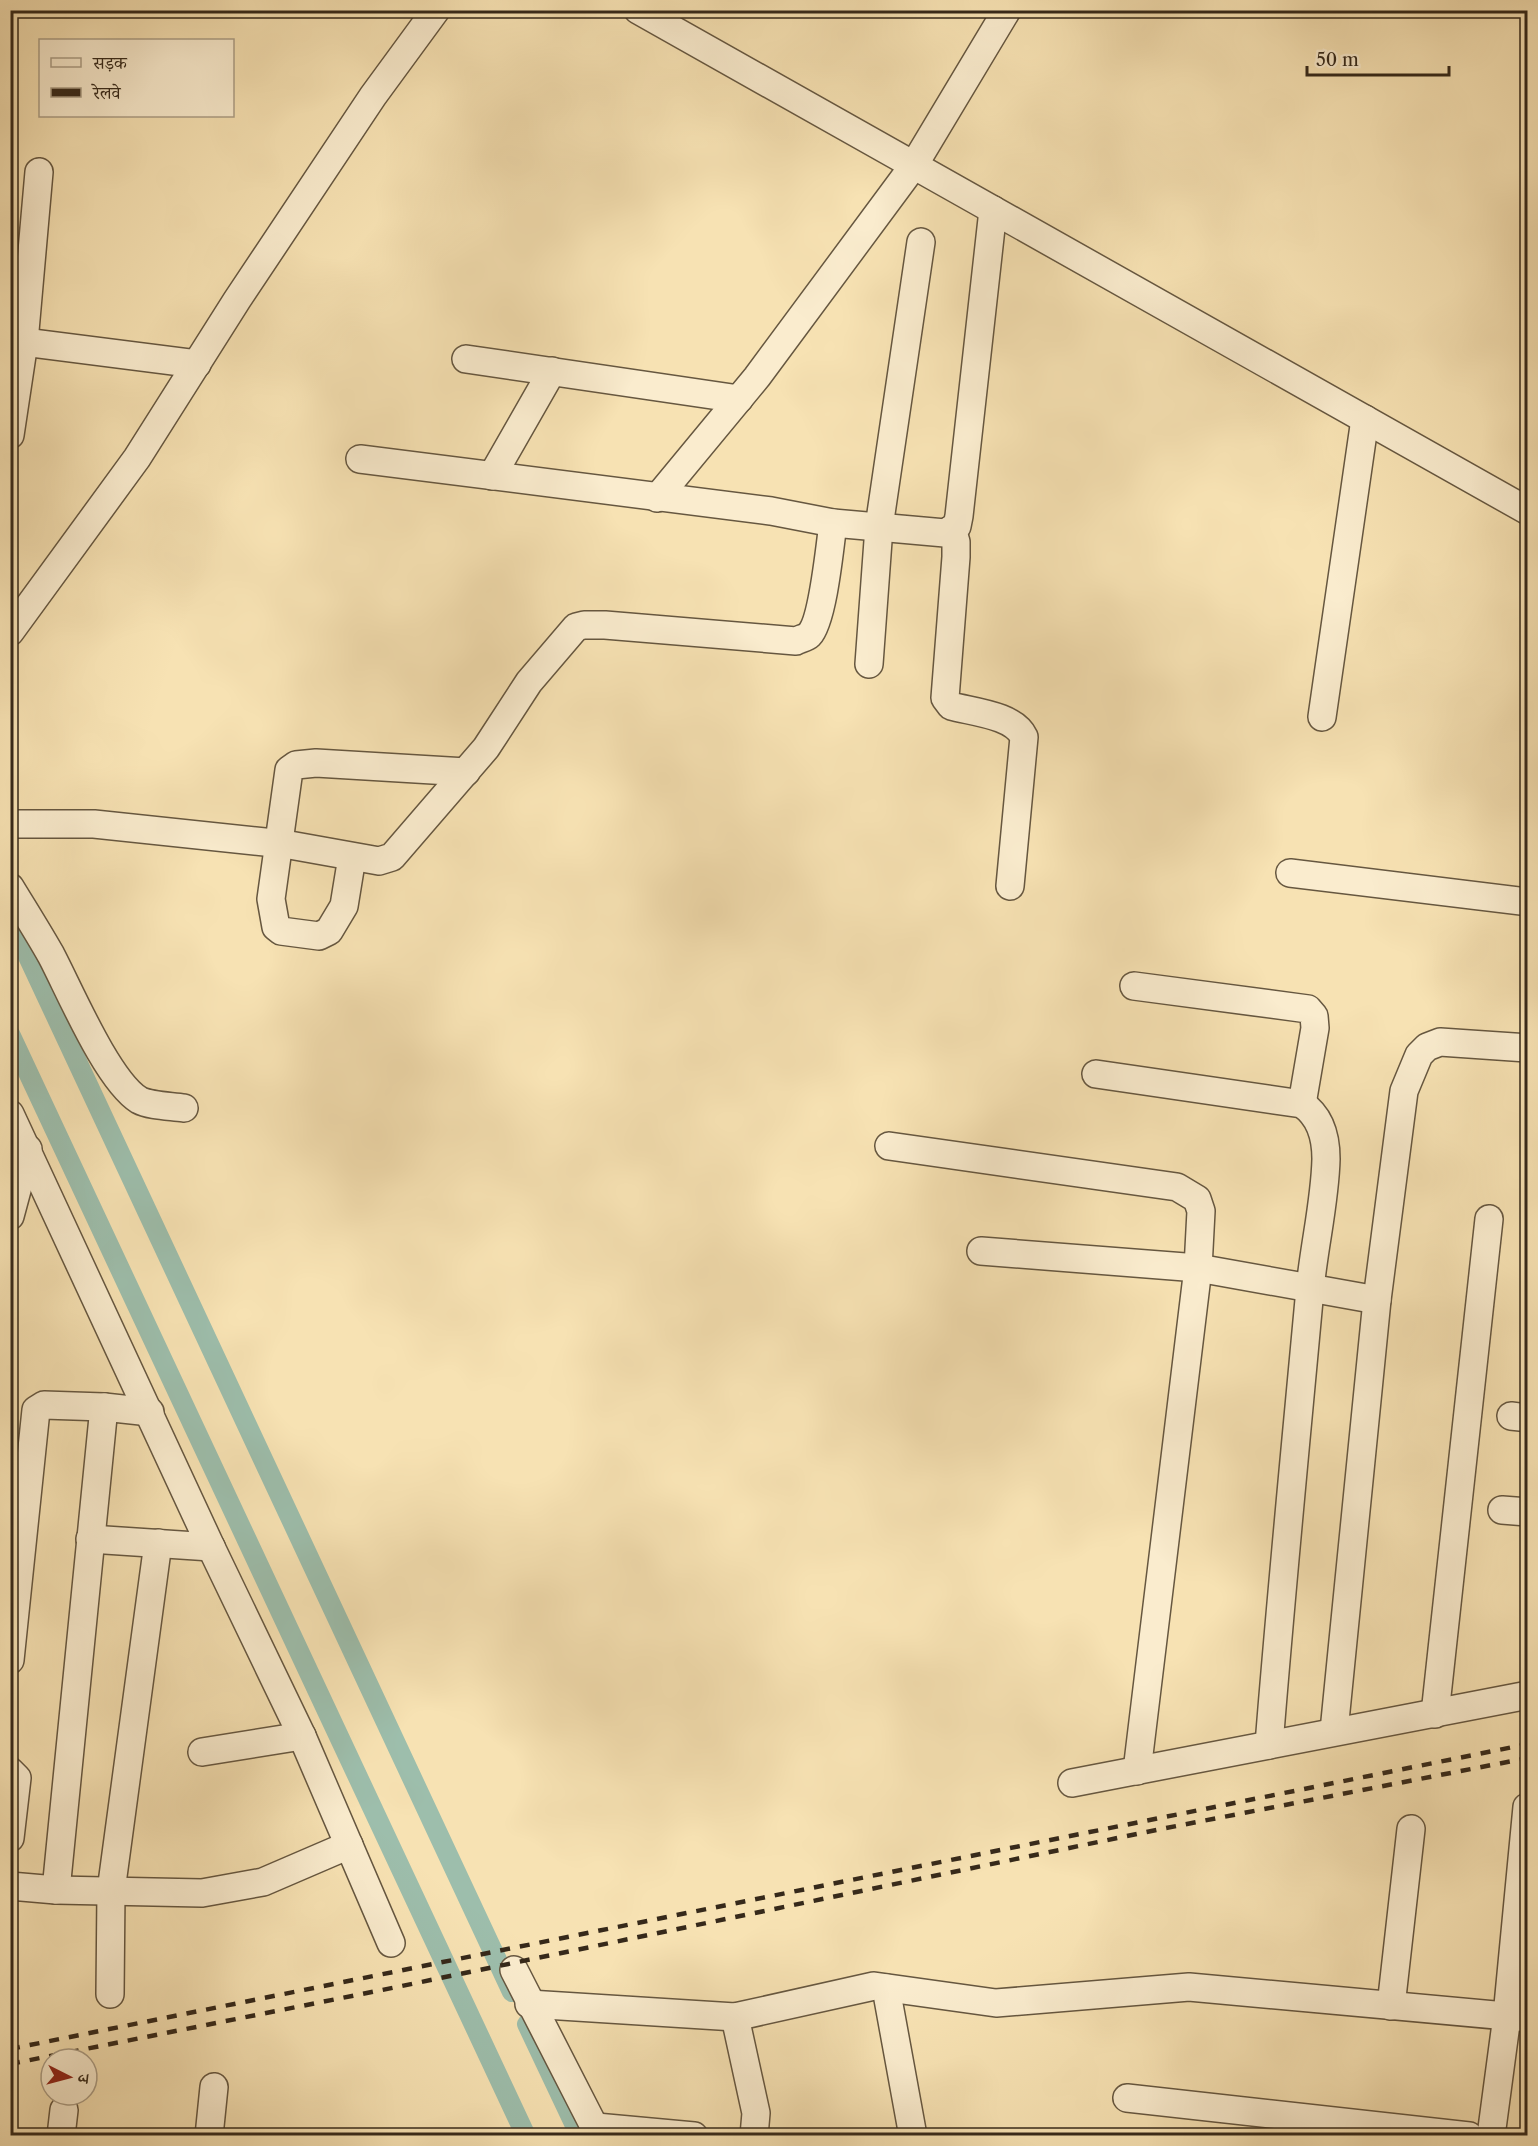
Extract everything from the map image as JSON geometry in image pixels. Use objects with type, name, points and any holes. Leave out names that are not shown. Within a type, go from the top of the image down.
[{"type":"street","points":[[10,632],[137,458],[237,300],[366,105],[436,10]]},
{"type":"street","points":[[638,10],[1527,511]]},
{"type":"street","points":[[657,498],[739,399],[914,165],[1007,10]]},
{"type":"street","points":[[10,435],[24,342],[39,172]]},
{"type":"street","points":[[360,459],[801,516],[833,523],[945,533],[957,526],[959,516],[993,210]]},
{"type":"street","points":[[869,664],[879,527],[921,242]]},
{"type":"street","points":[[24,342],[198,364]]},
{"type":"street","points":[[466,359],[739,399]]},
{"type":"street","points":[[492,476],[552,371]]},
{"type":"street","points":[[1322,717],[1365,419]]},
{"type":"street","points":[[10,824],[94,824],[277,844],[379,861],[392,857],[486,748],[529,682],[576,627],[605,625],[796,641],[808,636],[814,625],[822,597],[833,523]]},
{"type":"street","points":[[952,529],[956,542],[956,557],[944,683],[945,698],[951,706],[1006,722],[1020,729],[1024,737],[1010,886]]},
{"type":"street","points":[[352,856],[344,906],[330,931],[319,936],[281,931],[272,916],[271,899],[285,784],[289,770],[296,765],[316,763],[466,772]]},
{"type":"street","points":[[1290,873],[1527,902]]},
{"type":"street","points":[[10,887],[51,956],[95,1040],[124,1087],[140,1101],[184,1108]]},
{"type":"street","points":[[1134,986],[1308,1009],[1314,1016],[1315,1028],[1302,1104]]},
{"type":"street","points":[[1334,1731],[1377,1300],[1404,1091],[1419,1055],[1426,1047],[1440,1042],[1527,1048]]},
{"type":"street","points":[[1096,1074],[1302,1104],[1314,1112],[1318,1120],[1326,1157],[1310,1290],[1292,1496],[1285,1539],[1269,1745]]},
{"type":"street","points":[[10,1114],[211,1547],[302,1736],[391,1943]]},
{"type":"street","points":[[889,1146],[1177,1187],[1197,1199],[1201,1211],[1198,1268],[1137,1771]]},
{"type":"street","points":[[10,1216],[28,1149]]},
{"type":"street","points":[[1435,1714],[1489,1219]]},
{"type":"street","points":[[981,1251],[1198,1268],[1310,1290],[1377,1300]]},
{"type":"street","points":[[10,1660],[36,1410],[44,1405],[104,1407],[150,1412]]},
{"type":"street","points":[[56,1890],[104,1407]]},
{"type":"street","points":[[90,1539],[211,1547]]},
{"type":"street","points":[[110,1994],[111,1891],[158,1543]]},
{"type":"street","points":[[1072,1783],[1527,1695]]},
{"type":"street","points":[[202,1752],[302,1736]]},
{"type":"street","points":[[10,1771],[17,1778],[10,1838]]},
{"type":"street","points":[[1491,2136],[1517,2017],[1527,1807]]},
{"type":"street","points":[[1391,2006],[1411,1829]]},
{"type":"street","points":[[10,1886],[56,1890],[202,1893],[264,1882],[350,1845]]},
{"type":"street","points":[[514,1970],[597,2131],[694,2136]]},
{"type":"street","points":[[530,2004],[735,2017],[874,1986],[996,2003],[1190,1987],[1517,2017]]},
{"type":"street","points":[[886,1988],[913,2136]]},
{"type":"street","points":[[735,2017],[756,2113],[754,2136]]},
{"type":"street","points":[[209,2136],[214,2087]]},
{"type":"street","points":[[1127,2098],[1469,2136]]},
{"type":"waterway","points":[[10,918],[512,1992]]},
{"type":"waterway","points":[[10,1034],[526,2136]]},
{"type":"waterway","points":[[527,2024],[580,2136]]},
{"type":"railway","points":[[10,2049],[1528,1744]]},
{"type":"railway","points":[[10,2064],[397,1987],[1161,1829],[1528,1758]]}]
